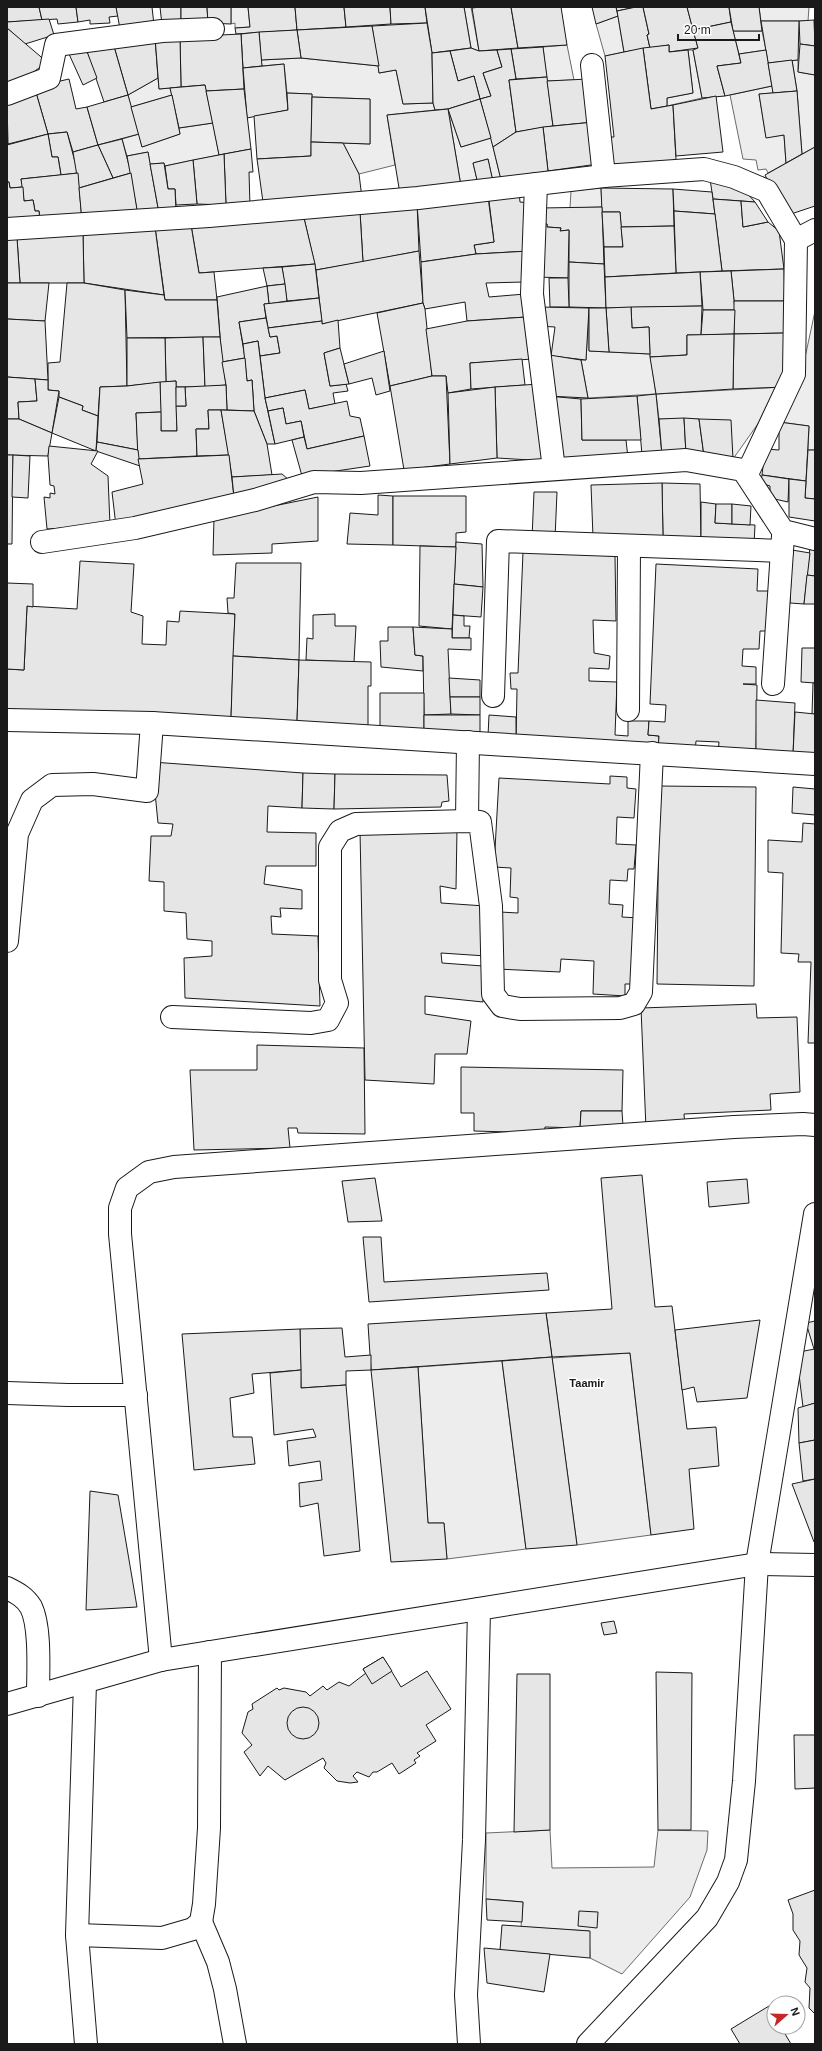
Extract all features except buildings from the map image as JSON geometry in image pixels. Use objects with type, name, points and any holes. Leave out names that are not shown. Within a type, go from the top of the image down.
[{"type":"street","points":[[7,94],[50,78],[56,45],[162,31],[213,29]]},
{"type":"street","points":[[592,65],[604,176]]},
{"type":"street","points":[[7,229],[224,215],[418,198],[604,176],[704,169],[734,177],[767,191],[806,235],[794,374],[746,474]]},
{"type":"street","points":[[536,184],[532,294],[554,469]]},
{"type":"street","points":[[42,542],[135,528],[255,500],[314,482],[361,483],[686,460],[744,470],[782,541],[773,684]]},
{"type":"street","points":[[493,696],[498,541],[629,546],[815,539]]},
{"type":"street","points":[[628,710],[629,546]]},
{"type":"street","points":[[7,720],[152,723],[815,764]]},
{"type":"street","points":[[7,941],[16,834],[32,800],[52,785],[92,784],[147,791],[152,723]]},
{"type":"street","points":[[467,821],[468,742]]},
{"type":"street","points":[[172,1017],[311,1023],[328,1020],[337,1003],[330,980],[330,847],[340,832],[356,824],[467,821],[480,822],[491,906],[493,994],[502,1006],[520,1009],[620,1008],[634,1004],[642,992],[652,754]]},
{"type":"street","points":[[161,1660],[120,1234],[120,1208],[127,1188],[149,1172],[174,1167],[726,1128],[803,1124],[815,1125]]},
{"type":"street","points":[[588,2044],[706,1918],[721,1895],[736,1860],[744,1781],[757,1564],[811,1259],[815,1214]]},
{"type":"street","points":[[7,1393],[68,1395],[136,1394]]},
{"type":"street","points":[[7,1704],[85,1683],[161,1660],[757,1564],[815,1565]]},
{"type":"street","points":[[7,1588],[21,1594],[31,1607],[36,1627],[38,1653],[38,1696]]},
{"type":"street","points":[[468,2044],[466,1995],[474,1840],[479,1609]]},
{"type":"street","points":[[210,1652],[208,1828],[204,1904],[201,1922],[210,1941],[224,1982],[235,2044]]},
{"type":"street","points":[[85,1683],[77,1935],[86,2044]]},
{"type":"street","points":[[77,1935],[162,1938],[193,1929],[201,1922]]},
{"type":"shaded area","points":[[231,7],[248,7],[250,27],[235,28],[235,23],[231,24]]},
{"type":"shaded area","points":[[464,7],[471,7],[479,51],[471,48]]},
{"type":"shaded area","points":[[759,7],[809,7],[808,21],[761,21]]},
{"type":"shaded area","points":[[618,16],[624,52],[605,56],[596,24]]},
{"type":"shaded area","points":[[733,31],[762,31],[766,50],[739,54]]},
{"type":"shaded area","points":[[567,45],[574,80],[547,81],[543,47]]},
{"type":"shaded area","points":[[688,50],[693,50],[702,98],[667,106],[667,98],[693,93]]},
{"type":"shaded area","points":[[301,58],[379,66],[379,73],[396,70],[403,104],[433,103],[435,110],[387,115],[395,165],[359,174],[343,143],[370,144],[370,99],[312,97],[312,94],[287,93],[284,64],[262,66],[261,60]]},
{"type":"shaded area","points":[[792,60],[798,60],[798,72],[815,75],[815,147],[802,154],[797,91]]},
{"type":"shaded area","points":[[158,78],[159,89],[170,88],[172,95],[131,107],[128,95]]},
{"type":"shaded area","points":[[772,86],[773,93],[759,94],[766,137],[784,135],[786,163],[768,173],[766,169],[758,170],[756,160],[743,159],[730,95]]},
{"type":"shaded area","points":[[448,109],[461,147],[491,138],[501,180],[493,182],[488,159],[473,163],[478,184],[461,186]]},
{"type":"shaded area","points":[[213,123],[219,155],[165,166],[164,163],[150,164],[148,152],[127,156],[122,139],[139,134],[142,147],[180,134],[179,128]]},
{"type":"shaded area","points":[[601,188],[602,207],[570,208],[571,191]]},
{"type":"shaded area","points":[[589,308],[589,351],[650,354],[656,394],[588,398],[581,360],[586,360]]},
{"type":"shaded area","points":[[815,311],[815,450],[808,450],[809,426],[779,422],[806,353]]},
{"type":"shaded area","points":[[784,387],[733,459],[699,419],[659,419],[656,394]]},
{"type":"shaded area","points":[[630,1353],[651,1535],[577,1545],[552,1358]]},
{"type":"shaded area","points":[[502,1361],[526,1549],[447,1559],[444,1523],[428,1523],[418,1367]]},
{"type":"shaded area","points":[[550,1830],[552,1868],[654,1867],[658,1830],[708,1831],[707,1850],[690,1897],[622,1974],[590,1958],[589,1931],[521,1927],[523,1902],[486,1899],[486,1833]]},
{"type":"district","name":"Taamir","points":[[587,1383]]}]
